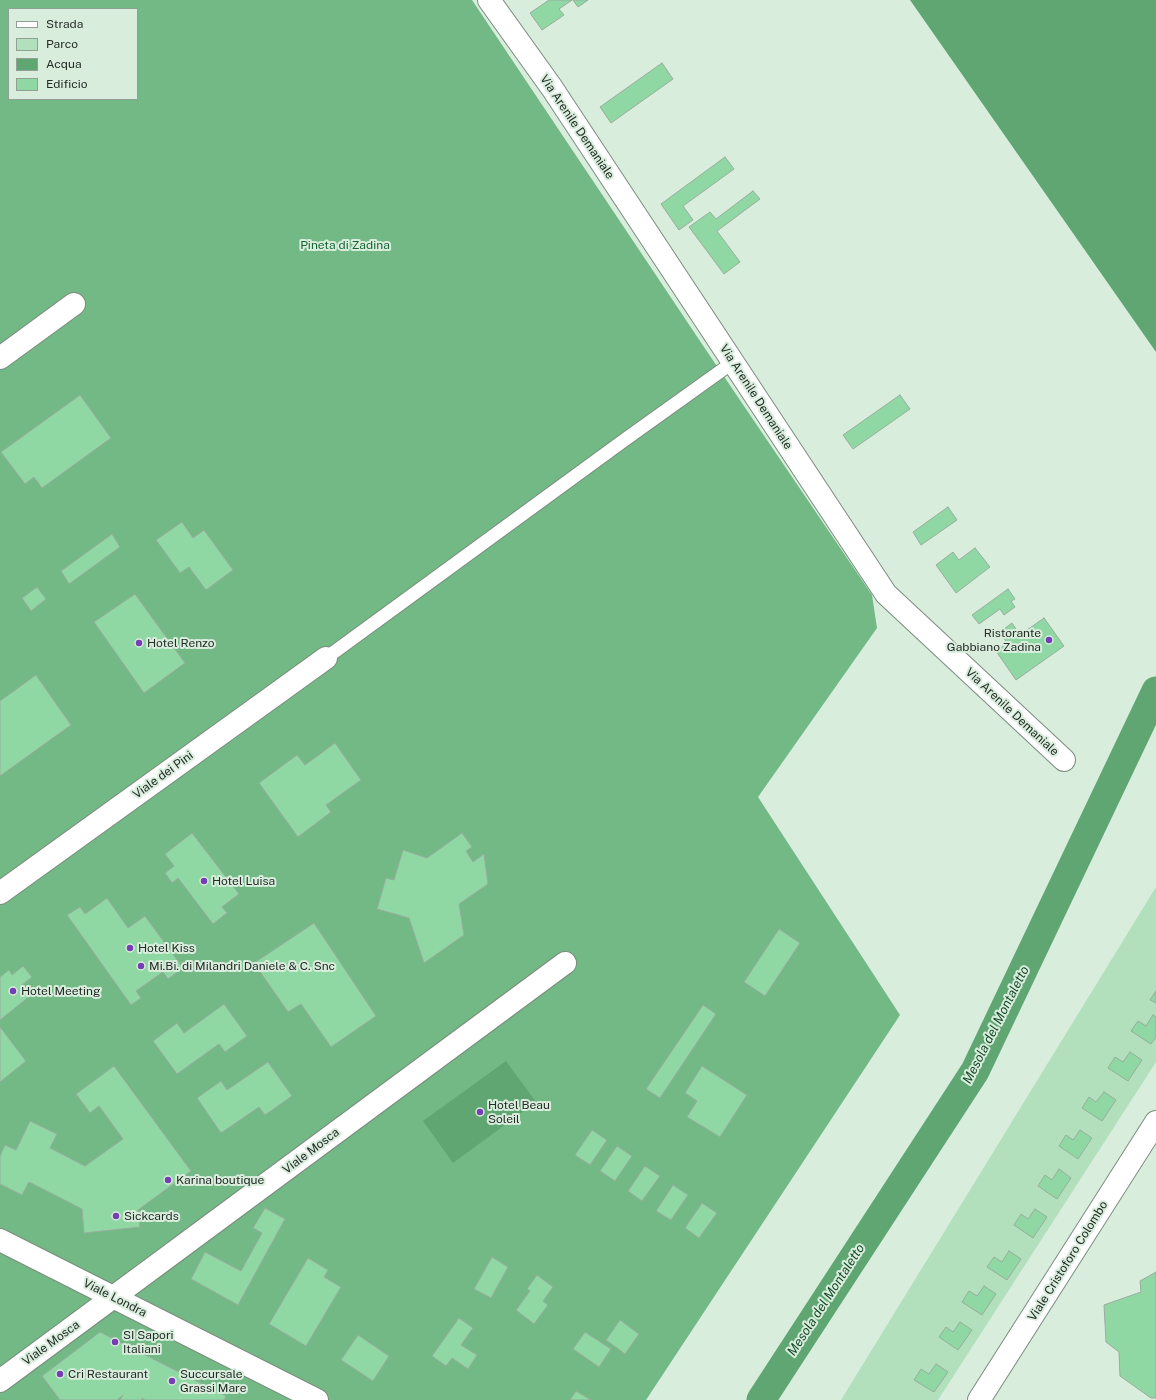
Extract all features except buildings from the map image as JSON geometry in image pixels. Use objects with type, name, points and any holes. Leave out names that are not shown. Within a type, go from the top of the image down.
[{"type":"street","name":"Via Arenile Demaniale","points":[[489,0],[552,88],[886,594],[1064,760]]},
{"type":"street","points":[[0,358],[74,304]]},
{"type":"street","name":"Viale dei Pini","points":[[0,893],[326,658]]},
{"type":"street","name":"Viale Mosca","points":[[0,1381],[564,963]]},
{"type":"street","name":"Viale Cristoforo Colombo","points":[[979,1400],[1156,1122]]},
{"type":"street","name":"Viale Londra","points":[[0,1240],[317,1400]]},
{"type":"lane","points":[[326,658],[616,445],[725,368]]},
{"type":"green space","name":"Pineta di Zadina","points":[[0,0],[472,0],[872,595],[877,628],[758,797],[900,1015],[646,1400],[0,1400]]},
{"type":"green space","points":[[1156,887],[1156,1062],[938,1400],[841,1400]]},
{"type":"water","points":[[910,0],[1156,0],[1156,352]]},
{"type":"water","name":"Hotel Beau Soleil","points":[[506,1061],[536,1102],[453,1163],[423,1121]]},
{"type":"waterway","name":"Mesola del Montaletto","points":[[761,1400],[975,1071],[1156,691]]},
{"type":"place","name":"Ristorante Gabbiano Zadina","points":[[1049,640]]},
{"type":"place","name":"Hotel Renzo","points":[[139,643]]},
{"type":"place","name":"Hotel Luisa","points":[[204,881]]},
{"type":"place","name":"Hotel Kiss","points":[[130,948]]},
{"type":"place","name":"Mi.Bi. di Milandri Daniele & C. Snc","points":[[141,966]]},
{"type":"place","name":"Hotel Meeting","points":[[13,991]]},
{"type":"place","name":"Hotel Beau Soleil","points":[[480,1112]]},
{"type":"place","name":"Karina boutique","points":[[168,1180]]},
{"type":"place","name":"Sickcards","points":[[116,1216]]},
{"type":"place","name":"SI Sapori Italiani","points":[[115,1342]]},
{"type":"place","name":"Cri Restaurant","points":[[60,1374]]},
{"type":"place","name":"Succursale Grassi Mare","points":[[172,1381]]}]
